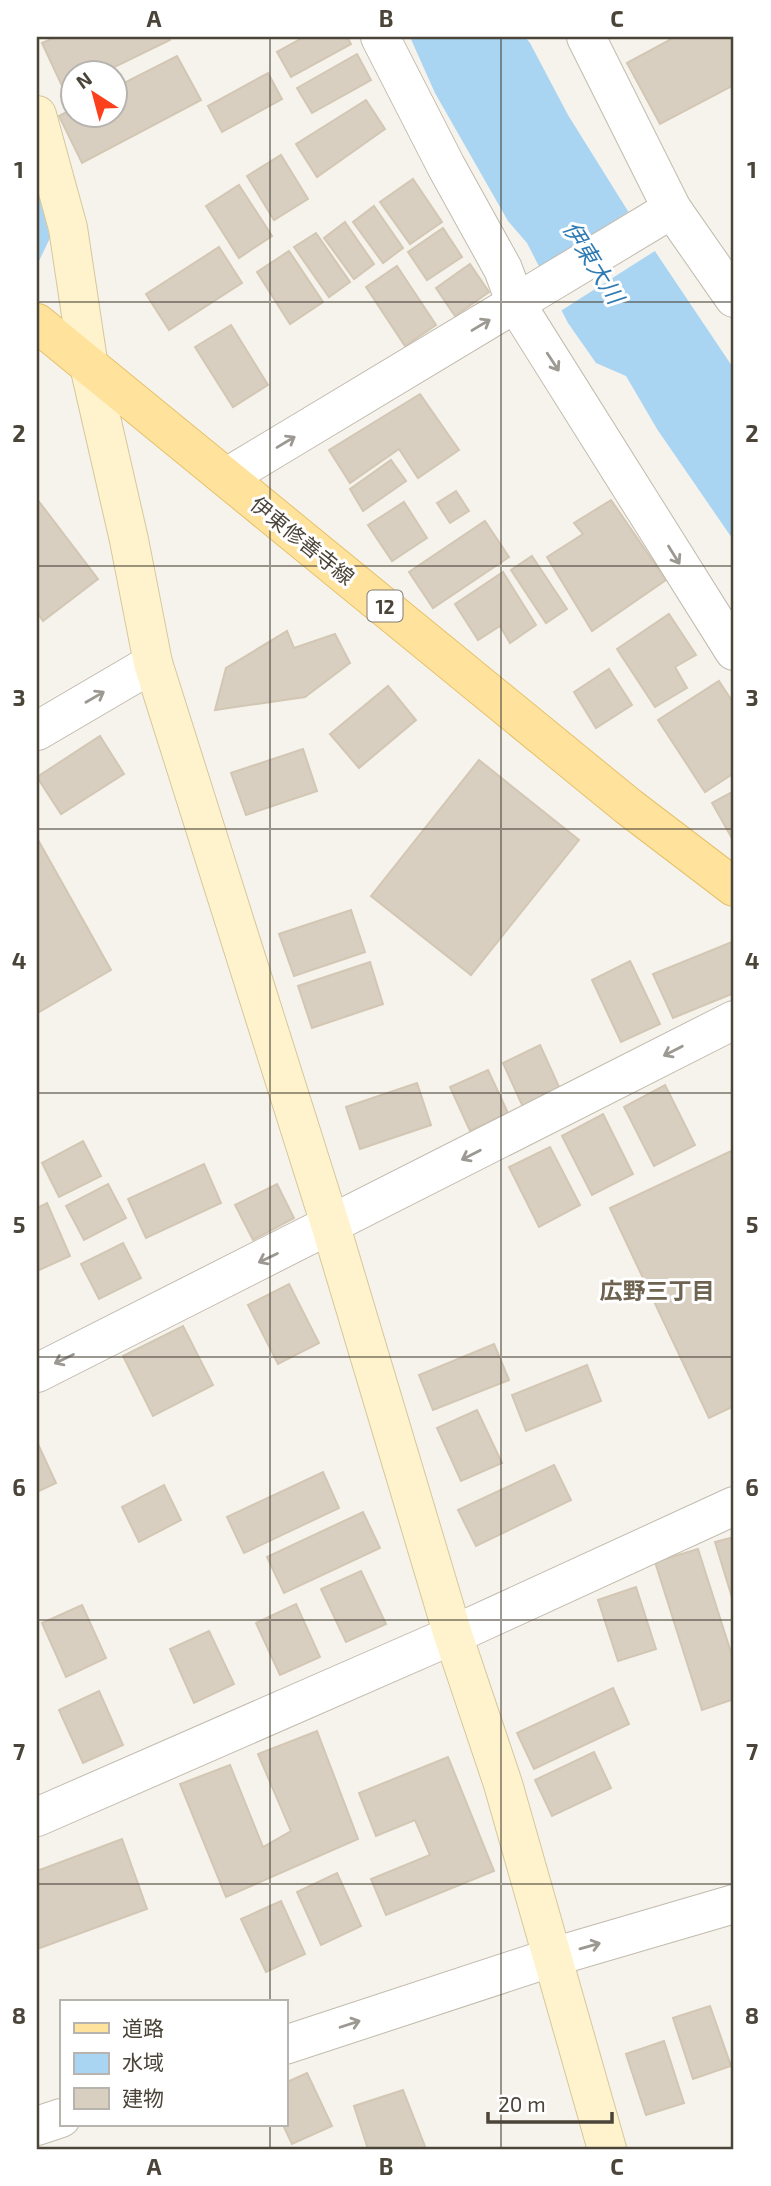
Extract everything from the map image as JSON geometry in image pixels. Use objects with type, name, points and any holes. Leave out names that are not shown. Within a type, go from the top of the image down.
[{"type":"main road","name":"伊東修善寺線","points":[[37,323],[88,361],[629,807],[734,887]]},
{"type":"street","points":[[380,37],[446,166],[503,269],[734,651]]},
{"type":"street","points":[[586,37],[664,214],[734,298]]},
{"type":"street","points":[[37,115],[68,228],[88,361],[130,540],[153,663],[331,1227],[453,1635],[503,1784],[607,2149]]},
{"type":"street","points":[[227,477],[664,214]]},
{"type":"street","points":[[37,731],[153,663]]},
{"type":"street","points":[[37,1373],[331,1227],[734,1020]]},
{"type":"street","points":[[37,1817],[453,1635],[734,1506]]},
{"type":"street","points":[[287,2044],[553,1957],[734,1904]]},
{"type":"street","points":[[37,2126],[60,2118]]},
{"type":"water","name":"伊東大川","points":[[410,37],[525,37],[530,43],[568,115],[626,208],[734,369],[734,541],[657,429],[626,376],[596,363],[568,323],[527,243],[508,221],[435,93]]},
{"type":"water","points":[[37,188],[50,238],[37,265]]},
{"type":"pier","points":[[631,210],[658,249],[559,312],[537,270]]},
{"type":"building","points":[[56,37],[169,37],[170,40],[129,60],[60,60],[60,81],[42,43]]},
{"type":"building","points":[[304,37],[347,37],[351,44],[291,77],[277,52]]},
{"type":"building","points":[[675,37],[734,37],[734,85],[660,124],[627,63]]},
{"type":"building","points":[[357,54],[371,80],[312,113],[297,88]]},
{"type":"building","points":[[177,56],[201,100],[82,163],[66,130],[130,130],[130,80]]},
{"type":"building","points":[[268,73],[282,99],[222,132],[208,106]]},
{"type":"building","points":[[366,100],[385,129],[317,177],[296,144]]},
{"type":"building","points":[[281,155],[308,199],[274,220],[247,176]]},
{"type":"building","points":[[413,179],[442,222],[410,244],[380,202]]},
{"type":"building","points":[[239,185],[272,236],[239,258],[206,206]]},
{"type":"building","points":[[374,206],[403,248],[383,263],[353,222]]},
{"type":"building","points":[[345,222],[374,264],[354,279],[324,238]]},
{"type":"building","points":[[443,228],[462,257],[427,280],[408,252]]},
{"type":"building","points":[[316,233],[350,282],[329,297],[294,247]]},
{"type":"building","points":[[219,247],[242,283],[169,330],[146,294]]},
{"type":"building","points":[[289,251],[323,302],[290,324],[257,272]]},
{"type":"building","points":[[470,264],[489,292],[455,316],[436,288]]},
{"type":"building","points":[[397,266],[436,325],[405,346],[366,287]]},
{"type":"building","points":[[231,325],[268,385],[233,407],[195,347]]},
{"type":"building","points":[[420,394],[459,450],[418,478],[399,449],[350,483],[329,450]]},
{"type":"building","points":[[391,460],[406,481],[363,511],[350,489]]},
{"type":"building","points":[[456,491],[469,511],[450,523],[437,503]]},
{"type":"building","points":[[37,499],[98,579],[43,621],[37,612]]},
{"type":"building","points":[[611,500],[666,580],[592,631],[547,557],[583,534],[574,523]]},
{"type":"building","points":[[404,502],[427,538],[392,561],[368,525]]},
{"type":"building","points":[[485,521],[509,557],[433,608],[409,572]]},
{"type":"building","points":[[532,556],[567,609],[546,623],[511,570]]},
{"type":"building","points":[[503,572],[536,625],[510,643],[500,626],[478,640],[455,604]]},
{"type":"building","points":[[669,614],[696,655],[675,667],[687,688],[655,707],[617,649]]},
{"type":"building","points":[[287,631],[294,648],[335,634],[350,663],[305,697],[215,710],[226,668]]},
{"type":"building","points":[[609,669],[632,705],[596,728],[574,692]]},
{"type":"building","points":[[719,681],[734,704],[734,773],[705,792],[658,720]]},
{"type":"building","points":[[388,686],[416,720],[359,768],[330,734]]},
{"type":"building","points":[[100,736],[124,774],[61,814],[37,777]]},
{"type":"building","points":[[303,749],[317,791],[246,815],[231,773]]},
{"type":"building","points":[[479,760],[579,840],[471,975],[371,896]]},
{"type":"building","points":[[734,791],[734,840],[733,840],[712,803]]},
{"type":"building","points":[[37,838],[111,970],[39,1012],[37,1008]]},
{"type":"building","points":[[351,910],[365,952],[294,976],[279,934]]},
{"type":"building","points":[[732,942],[734,993],[673,1018],[653,974]]},
{"type":"building","points":[[630,961],[660,1024],[621,1042],[592,980]]},
{"type":"building","points":[[370,962],[383,1004],[312,1028],[298,986]]},
{"type":"building","points":[[540,1045],[560,1089],[523,1107],[503,1063]]},
{"type":"building","points":[[488,1070],[508,1113],[470,1131],[450,1087]]},
{"type":"building","points":[[417,1083],[431,1125],[360,1149],[346,1107]]},
{"type":"building","points":[[665,1085],[695,1145],[654,1166],[624,1107]]},
{"type":"building","points":[[603,1114],[633,1174],[592,1195],[562,1136]]},
{"type":"building","points":[[83,1141],[101,1176],[59,1197],[42,1163]]},
{"type":"building","points":[[550,1147],[580,1205],[539,1227],[509,1167]]},
{"type":"building","points":[[731,1151],[734,1158],[734,1406],[709,1418],[610,1208]]},
{"type":"building","points":[[204,1164],[221,1203],[146,1238],[128,1199]]},
{"type":"building","points":[[108,1184],[126,1218],[84,1240],[66,1206]]},
{"type":"building","points":[[277,1184],[294,1218],[253,1240],[235,1205]]},
{"type":"building","points":[[47,1203],[70,1256],[37,1271],[37,1208]]},
{"type":"building","points":[[123,1243],[141,1278],[99,1299],[81,1264]]},
{"type":"building","points":[[289,1284],[319,1343],[278,1364],[248,1305]]},
{"type":"building","points":[[183,1326],[213,1385],[153,1416],[123,1356]]},
{"type":"building","points":[[494,1344],[509,1380],[433,1410],[419,1375]]},
{"type":"building","points":[[587,1365],[601,1401],[526,1431],[512,1395]]},
{"type":"building","points":[[477,1410],[502,1463],[461,1481],[437,1428]]},
{"type":"building","points":[[37,1442],[56,1483],[37,1492]]},
{"type":"building","points":[[554,1465],[571,1500],[476,1546],[458,1510]]},
{"type":"building","points":[[323,1472],[339,1508],[244,1553],[227,1517]]},
{"type":"building","points":[[164,1485],[181,1520],[139,1542],[122,1507]]},
{"type":"building","points":[[363,1512],[380,1548],[284,1593],[267,1557]]},
{"type":"building","points":[[734,1537],[734,1604],[715,1542]]},
{"type":"building","points":[[698,1549],[734,1662],[734,1699],[702,1710],[655,1562]]},
{"type":"building","points":[[361,1571],[386,1624],[346,1642],[321,1589]]},
{"type":"building","points":[[636,1587],[656,1649],[618,1661],[598,1600]]},
{"type":"building","points":[[296,1604],[320,1657],[280,1675],[256,1623]]},
{"type":"building","points":[[82,1605],[106,1658],[66,1677],[42,1623]]},
{"type":"building","points":[[209,1631],[234,1684],[194,1703],[170,1649]]},
{"type":"building","points":[[613,1688],[629,1724],[534,1769],[517,1733]]},
{"type":"building","points":[[99,1691],[123,1745],[83,1763],[59,1710]]},
{"type":"building","points":[[317,1731],[358,1839],[226,1897],[180,1784],[230,1765],[263,1847],[291,1831],[258,1754]]},
{"type":"building","points":[[594,1752],[611,1788],[552,1816],[535,1780]]},
{"type":"building","points":[[448,1757],[494,1871],[386,1915],[371,1879],[430,1855],[415,1820],[376,1836],[359,1793]]},
{"type":"building","points":[[122,1839],[147,1909],[37,1949],[37,1871]]},
{"type":"building","points":[[337,1873],[361,1926],[321,1945],[297,1892]]},
{"type":"building","points":[[281,1901],[305,1954],[266,1972],[241,1919]]},
{"type":"building","points":[[710,2006],[731,2066],[693,2079],[673,2018]]},
{"type":"building","points":[[664,2041],[684,2103],[646,2115],[626,2054]]},
{"type":"building","points":[[307,2073],[332,2126],[292,2144],[283,2126],[287,2126],[287,2082]]},
{"type":"building","points":[[403,2090],[426,2149],[368,2149],[354,2106]]},
{"type":"district","name":"広野三丁目","points":[[657,1290]]}]
